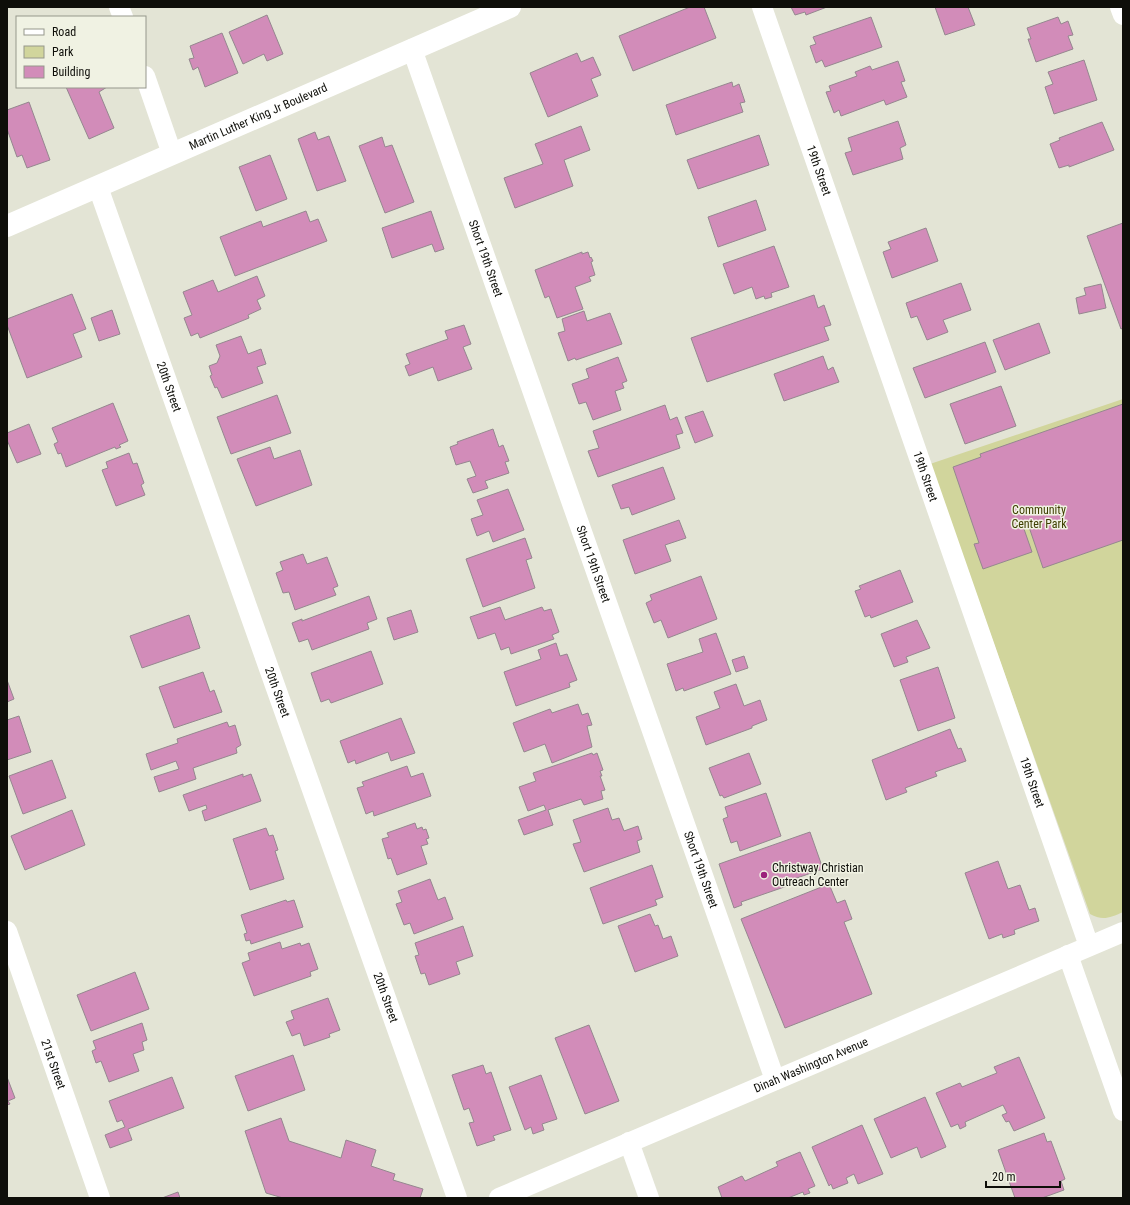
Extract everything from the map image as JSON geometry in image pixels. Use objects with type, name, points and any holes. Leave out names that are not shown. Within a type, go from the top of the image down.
[{"type":"main road","name":"Martin Luther King Jr Boulevard","points":[[7,226],[412,48],[510,7]]},
{"type":"street","name":"19th Street","points":[[762,7],[1089,946]]},
{"type":"street","points":[[1120,7],[1123,15]]},
{"type":"street","name":"Short 19th Street","points":[[412,48],[775,1080]]},
{"type":"street","points":[[146,79],[172,154]]},
{"type":"street","name":"20th Street","points":[[98,187],[457,1198]]},
{"type":"street","name":"21st Street","points":[[7,931],[100,1198]]},
{"type":"street","name":"Dinah Washington Avenue","points":[[499,1198],[1123,932]]},
{"type":"street","points":[[1068,955],[1123,1111]]},
{"type":"street","points":[[629,1142],[649,1198]]},
{"type":"green space","name":"Community Center Park","points":[[1123,399],[1123,912],[1110,917],[1102,918],[1090,914],[930,464]]},
{"type":"building","points":[[690,7],[704,7],[716,38],[633,71],[619,36]]},
{"type":"building","points":[[791,7],[827,7],[806,15],[805,12],[795,15]]},
{"type":"building","points":[[935,7],[968,7],[975,25],[945,35]]},
{"type":"building","points":[[267,15],[283,54],[267,61],[264,54],[243,64],[229,32]]},
{"type":"building","points":[[871,17],[882,47],[825,67],[822,60],[816,63],[810,46],[816,44],[813,37]]},
{"type":"building","points":[[1058,17],[1061,24],[1068,21],[1073,35],[1068,36],[1073,49],[1036,62],[1028,39],[1031,39],[1027,28]]},
{"type":"building","points":[[222,33],[238,73],[205,87],[198,67],[193,70],[189,59],[194,58],[190,46]]},
{"type":"building","points":[[577,53],[581,62],[593,57],[601,75],[591,79],[598,96],[548,117],[530,73]]},
{"type":"building","points":[[1084,60],[1097,100],[1054,114],[1045,87],[1053,84],[1048,72]]},
{"type":"building","points":[[898,61],[905,81],[901,82],[907,97],[886,105],[884,100],[841,116],[839,110],[834,113],[826,92],[831,91],[829,86],[857,76],[855,72],[870,66],[872,70]]},
{"type":"building","points":[[732,82],[733,87],[739,84],[745,102],[740,103],[743,112],[676,135],[666,105]]},
{"type":"building","points":[[66,88],[105,88],[99,92],[114,128],[89,139]]},
{"type":"building","points":[[29,102],[50,160],[27,168],[22,155],[17,157],[7,129],[7,110]]},
{"type":"building","points":[[898,121],[906,145],[900,148],[903,159],[853,175],[845,153],[852,151],[848,138]]},
{"type":"building","points":[[1102,122],[1114,150],[1069,167],[1069,165],[1059,168],[1050,144],[1060,140],[1059,138]]},
{"type":"building","points":[[581,126],[590,150],[564,160],[573,186],[515,208],[504,178],[543,164],[535,144]]},
{"type":"building","points":[[315,132],[318,140],[329,136],[346,181],[317,191],[298,139]]},
{"type":"building","points":[[759,135],[769,165],[698,189],[687,160]]},
{"type":"building","points":[[382,137],[385,147],[392,145],[414,202],[385,213],[359,146]]},
{"type":"building","points":[[270,155],[287,199],[256,211],[239,167]]},
{"type":"building","points":[[756,200],[766,230],[718,247],[708,217]]},
{"type":"building","points":[[306,211],[310,222],[318,219],[327,241],[235,276],[220,237],[261,221],[263,227]]},
{"type":"building","points":[[431,211],[444,249],[435,252],[432,244],[392,258],[382,228]]},
{"type":"building","points":[[1123,223],[1123,328],[1121,329],[1087,236]]},
{"type":"building","points":[[926,228],[938,261],[892,278],[883,252],[891,249],[888,242]]},
{"type":"building","points":[[774,246],[789,287],[771,293],[772,297],[765,299],[764,296],[756,299],[752,287],[734,294],[723,264]]},
{"type":"building","points":[[582,252],[582,254],[588,252],[590,258],[591,257],[595,275],[589,277],[591,281],[575,287],[583,309],[557,318],[549,296],[545,298],[535,270]]},
{"type":"building","points":[[257,276],[265,296],[257,300],[261,309],[248,315],[249,318],[200,338],[198,333],[191,336],[184,318],[192,315],[183,292],[213,280],[218,292]]},
{"type":"building","points":[[961,283],[971,310],[943,320],[948,332],[927,340],[917,316],[911,318],[906,303]]},
{"type":"building","points":[[1101,284],[1106,308],[1079,314],[1076,298],[1086,295],[1084,288]]},
{"type":"building","points":[[72,294],[86,329],[73,334],[82,357],[27,378],[7,325],[7,319]]},
{"type":"building","points":[[814,295],[818,308],[824,305],[831,325],[824,327],[829,340],[707,382],[691,338]]},
{"type":"building","points":[[112,310],[120,334],[99,341],[91,318]]},
{"type":"building","points":[[584,311],[587,321],[610,313],[622,344],[576,360],[575,358],[568,361],[558,333],[565,331],[562,319]]},
{"type":"building","points":[[1039,323],[1050,353],[1005,370],[993,340]]},
{"type":"building","points":[[464,325],[471,344],[463,347],[472,369],[438,381],[433,367],[409,376],[405,366],[410,364],[406,354],[448,339],[445,331]]},
{"type":"building","points":[[241,336],[248,354],[261,349],[266,364],[257,367],[263,383],[222,398],[217,387],[215,388],[210,376],[212,375],[209,366],[217,363],[220,356],[216,345]]},
{"type":"building","points":[[985,342],[996,372],[925,398],[913,368]]},
{"type":"building","points":[[823,356],[828,370],[833,367],[839,382],[784,401],[774,374]]},
{"type":"building","points":[[618,357],[627,381],[622,383],[624,388],[615,391],[621,410],[593,420],[586,402],[579,404],[572,384],[589,378],[586,369]]},
{"type":"building","points":[[1001,386],[1016,426],[965,444],[950,404]]},
{"type":"building","points":[[277,395],[291,433],[231,454],[217,417]]},
{"type":"building","points":[[113,403],[128,441],[119,445],[121,447],[116,449],[115,447],[66,467],[61,453],[58,454],[54,444],[58,442],[52,428]]},
{"type":"building","points":[[1123,404],[1123,540],[1043,568],[1029,527],[1024,529],[1032,552],[983,569],[974,544],[979,543],[953,467],[981,457],[980,454]]},
{"type":"building","points":[[665,405],[670,420],[677,417],[683,433],[676,435],[680,448],[598,477],[588,451],[599,448],[593,431]]},
{"type":"building","points":[[703,411],[713,436],[695,443],[685,417]]},
{"type":"building","points":[[29,424],[41,454],[17,463],[7,440],[7,433]]},
{"type":"building","points":[[493,429],[499,447],[503,445],[509,461],[505,462],[509,473],[485,481],[488,488],[473,493],[467,479],[476,476],[470,461],[456,465],[450,447],[458,444],[457,442]]},
{"type":"building","points":[[270,447],[274,459],[300,450],[312,485],[256,506],[237,459]]},
{"type":"building","points":[[129,453],[133,464],[137,463],[144,483],[141,485],[145,495],[116,506],[102,470],[108,468],[106,462]]},
{"type":"building","points":[[663,467],[675,499],[632,515],[629,507],[621,509],[612,485]]},
{"type":"building","points":[[508,489],[524,530],[493,542],[489,531],[477,536],[471,519],[483,515],[477,500]]},
{"type":"building","points":[[679,520],[686,538],[665,545],[671,561],[635,574],[623,540]]},
{"type":"building","points":[[525,538],[532,558],[526,560],[535,588],[483,607],[466,559]]},
{"type":"building","points":[[303,554],[307,564],[327,557],[338,586],[333,588],[336,595],[295,610],[289,592],[283,593],[276,573],[283,570],[280,562]]},
{"type":"building","points":[[900,570],[913,602],[871,618],[870,615],[865,617],[855,591],[861,589],[859,586]]},
{"type":"building","points":[[701,576],[717,619],[668,638],[661,620],[654,623],[646,603],[652,600],[650,595]]},
{"type":"building","points":[[369,596],[377,619],[367,623],[369,629],[312,650],[308,639],[299,642],[292,623],[302,619],[302,621]]},
{"type":"building","points":[[500,607],[505,620],[542,607],[544,611],[551,609],[559,632],[552,635],[554,639],[511,654],[509,647],[501,650],[495,633],[478,639],[470,617]]},
{"type":"building","points":[[411,610],[418,632],[394,640],[387,618]]},
{"type":"building","points":[[189,615],[200,648],[142,668],[130,636]]},
{"type":"building","points":[[917,620],[930,648],[906,657],[908,662],[894,667],[881,634]]},
{"type":"building","points":[[716,633],[731,674],[684,691],[683,688],[676,691],[667,664],[703,652],[699,639]]},
{"type":"building","points":[[556,643],[560,656],[567,654],[577,680],[569,683],[570,687],[516,706],[504,672],[541,659],[538,650]]},
{"type":"building","points":[[371,651],[383,684],[331,703],[329,699],[321,702],[311,673]]},
{"type":"building","points":[[744,656],[748,668],[736,672],[732,660]]},
{"type":"building","points":[[938,667],[955,718],[918,731],[900,680]]},
{"type":"building","points":[[203,672],[210,692],[214,690],[222,712],[174,728],[159,687]]},
{"type":"building","points":[[7,680],[14,699],[7,702]]},
{"type":"building","points":[[736,684],[744,706],[760,700],[767,720],[752,726],[752,728],[706,745],[696,717],[720,708],[714,692]]},
{"type":"building","points":[[578,704],[582,715],[588,713],[592,725],[587,726],[592,747],[552,763],[545,744],[524,752],[513,723],[550,709],[552,713]]},
{"type":"building","points":[[19,716],[31,752],[7,760],[7,720]]},
{"type":"building","points":[[401,718],[415,753],[391,761],[388,752],[356,764],[355,760],[348,763],[340,741]]},
{"type":"building","points":[[227,722],[229,727],[235,725],[241,745],[236,748],[237,753],[193,768],[196,779],[159,792],[154,777],[179,769],[176,761],[151,770],[146,754],[178,743],[177,739]]},
{"type":"building","points":[[950,729],[958,749],[961,748],[966,761],[935,772],[937,776],[905,788],[907,792],[886,800],[872,760]]},
{"type":"building","points":[[592,753],[593,755],[597,753],[603,770],[600,771],[602,776],[600,776],[605,790],[601,791],[603,799],[584,805],[581,799],[548,810],[553,825],[524,835],[518,820],[546,810],[544,805],[528,811],[519,787],[536,781],[533,773]]},
{"type":"building","points":[[749,753],[761,784],[724,798],[722,795],[720,796],[709,768]]},
{"type":"building","points":[[52,760],[66,798],[23,814],[9,776]]},
{"type":"building","points":[[407,766],[411,777],[423,773],[431,796],[374,816],[373,811],[366,814],[357,788],[364,786],[362,782]]},
{"type":"building","points":[[243,774],[243,777],[251,774],[261,801],[205,821],[202,811],[207,809],[206,805],[189,811],[183,795]]},
{"type":"building","points":[[766,793],[781,836],[740,851],[737,841],[731,843],[723,819],[728,817],[725,807]]},
{"type":"building","points":[[608,808],[612,820],[619,818],[624,831],[638,826],[642,839],[637,841],[640,852],[584,872],[573,844],[581,842],[573,820]]},
{"type":"building","points":[[72,810],[85,845],[25,870],[11,836]]},
{"type":"building","points":[[415,823],[417,829],[422,827],[423,830],[426,829],[429,838],[426,839],[428,844],[421,846],[427,864],[397,875],[391,858],[388,859],[382,839],[389,837],[387,833]]},
{"type":"building","points":[[266,828],[269,836],[273,835],[278,850],[275,851],[284,879],[250,890],[233,839]]},
{"type":"building","name":"Christway Christian Outreach Center","points":[[810,832],[823,869],[788,881],[790,885],[741,902],[742,905],[734,908],[719,864]]},
{"type":"building","points":[[998,861],[1008,889],[1020,885],[1029,910],[1035,908],[1039,921],[1014,930],[1015,934],[1003,938],[1002,934],[989,939],[965,873]]},
{"type":"building","points":[[652,865],[663,897],[655,900],[657,905],[603,924],[590,888]]},
{"type":"building","points":[[430,879],[438,900],[445,897],[453,919],[414,934],[410,923],[404,925],[396,904],[402,902],[398,891]]},
{"type":"building","points":[[829,884],[837,903],[845,900],[852,919],[844,922],[872,994],[785,1028],[741,919]]},
{"type":"building","points":[[286,900],[287,902],[294,900],[303,927],[251,944],[250,940],[246,941],[244,934],[247,933],[241,915]]},
{"type":"building","points":[[650,914],[655,926],[658,925],[663,939],[671,936],[678,956],[635,972],[618,926]]},
{"type":"building","points":[[463,926],[473,956],[456,962],[460,974],[429,985],[425,973],[421,974],[415,956],[419,955],[415,943]]},
{"type":"building","points":[[280,942],[282,949],[300,943],[301,946],[309,943],[318,969],[310,972],[311,976],[254,996],[242,963],[250,960],[248,953]]},
{"type":"building","points":[[135,972],[149,1009],[91,1031],[77,995]]},
{"type":"building","points":[[328,998],[340,1030],[329,1034],[330,1037],[304,1046],[300,1033],[292,1036],[286,1022],[294,1019],[291,1011]]},
{"type":"building","points":[[142,1023],[147,1040],[142,1042],[144,1050],[133,1054],[139,1071],[109,1082],[101,1061],[96,1063],[92,1051],[96,1049],[93,1041]]},
{"type":"building","points":[[589,1025],[619,1101],[585,1114],[555,1038]]},
{"type":"building","points":[[293,1055],[305,1090],[248,1111],[235,1076]]},
{"type":"building","points":[[1019,1057],[1045,1118],[1014,1131],[1009,1121],[1006,1122],[1002,1115],[1007,1113],[1003,1105],[965,1122],[966,1126],[960,1129],[958,1124],[951,1127],[936,1093],[960,1083],[962,1087],[997,1073],[994,1067]]},
{"type":"building","points":[[483,1065],[486,1074],[491,1072],[511,1130],[493,1136],[495,1140],[477,1146],[469,1123],[474,1122],[469,1108],[464,1110],[452,1075]]},
{"type":"building","points":[[541,1075],[557,1119],[542,1124],[544,1130],[533,1134],[531,1127],[525,1130],[509,1087]]},
{"type":"building","points":[[7,1077],[15,1098],[8,1101],[10,1104],[7,1105]]},
{"type":"building","points":[[172,1077],[184,1108],[128,1129],[132,1140],[110,1148],[105,1135],[125,1127],[122,1120],[117,1122],[109,1101]]},
{"type":"building","points":[[925,1097],[946,1147],[921,1158],[917,1147],[891,1158],[874,1119]]},
{"type":"building","points":[[281,1118],[289,1141],[341,1158],[346,1140],[376,1150],[371,1166],[395,1174],[393,1180],[423,1189],[420,1198],[283,1198],[266,1193],[245,1131]]},
{"type":"building","points":[[862,1125],[883,1174],[858,1184],[854,1174],[846,1178],[848,1183],[833,1189],[831,1184],[829,1186],[812,1147]]},
{"type":"building","points":[[1044,1133],[1047,1142],[1051,1141],[1065,1179],[1061,1181],[1064,1190],[1042,1198],[1015,1198],[998,1150]]},
{"type":"building","points":[[800,1152],[815,1186],[808,1189],[810,1193],[804,1195],[803,1192],[788,1198],[722,1198],[718,1187],[742,1176],[745,1181],[778,1166],[776,1162]]},
{"type":"building","points":[[178,1192],[180,1198],[162,1198]]},
{"type":"place","name":"Christway Christian Outreach Center","points":[[764,875]]}]
